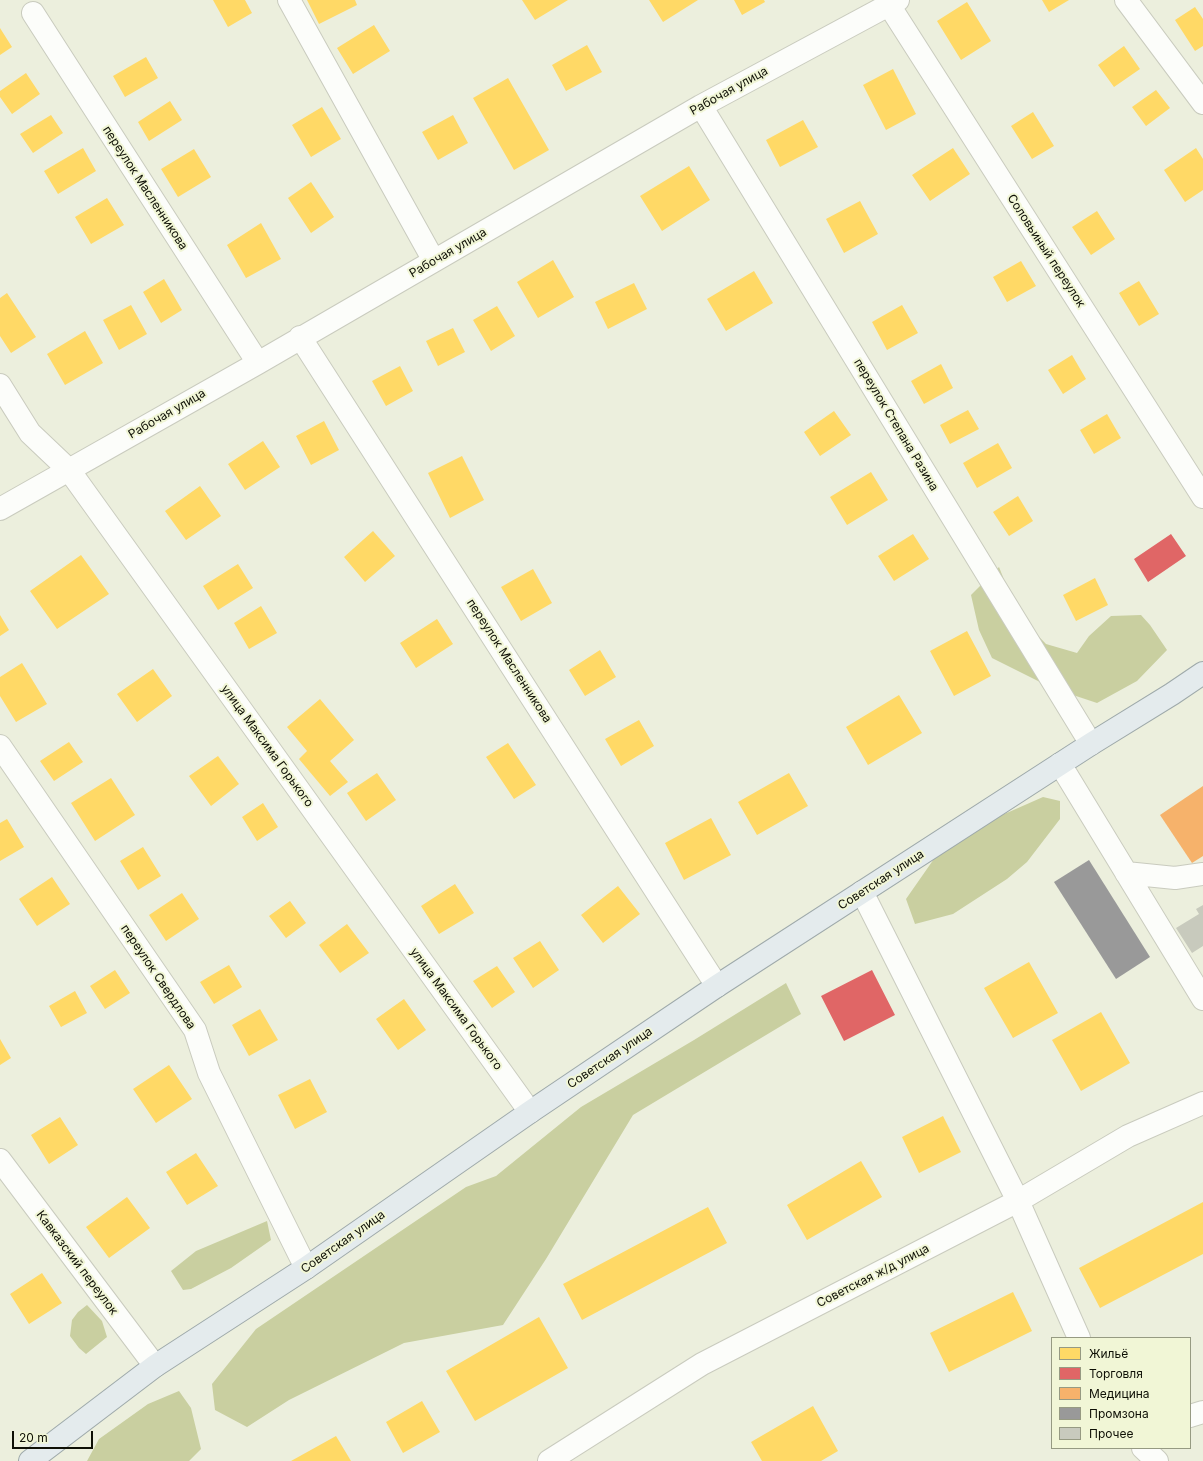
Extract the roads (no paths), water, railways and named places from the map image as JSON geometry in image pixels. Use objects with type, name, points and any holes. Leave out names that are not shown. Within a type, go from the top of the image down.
[{"type":"main road","name":"Советская улица","points":[[30,1461],[155,1366],[306,1268],[530,1112],[717,986],[1203,673]]},
{"type":"street","points":[[289,0],[434,261]]},
{"type":"street","points":[[1126,0],[1203,103]]},
{"type":"street","name":"Рабочая улица","points":[[0,509],[258,363],[300,337],[701,106],[894,3]]},
{"type":"street","name":"Соловьиный переулок","points":[[894,3],[1203,497]]},
{"type":"street","name":"переулок Масленникова","points":[[33,13],[258,363]]},
{"type":"street","name":"переулок Степана Разина","points":[[701,106],[1091,744]]},
{"type":"street","name":"переулок Масленникова","points":[[300,337],[717,986]]},
{"type":"street","name":"улица Максима Горького","points":[[0,385],[30,433],[69,470],[530,1112]]},
{"type":"street","name":"переулок Свердлова","points":[[0,746],[195,1030],[209,1073],[306,1268]]},
{"type":"street","points":[[1060,764],[1203,999]]},
{"type":"street","points":[[1126,873],[1175,878],[1203,874]]},
{"type":"street","points":[[862,892],[1018,1201],[1079,1337]]},
{"type":"street","name":"Советская ж/д улица","points":[[549,1461],[702,1364],[1018,1201],[1128,1136],[1203,1103]]},
{"type":"street","name":"Кавказский переулок","points":[[0,1160],[155,1366]]},
{"type":"street","points":[[1191,1416],[1203,1412]]},
{"type":"street","points":[[1144,1449],[1157,1461]]}]
